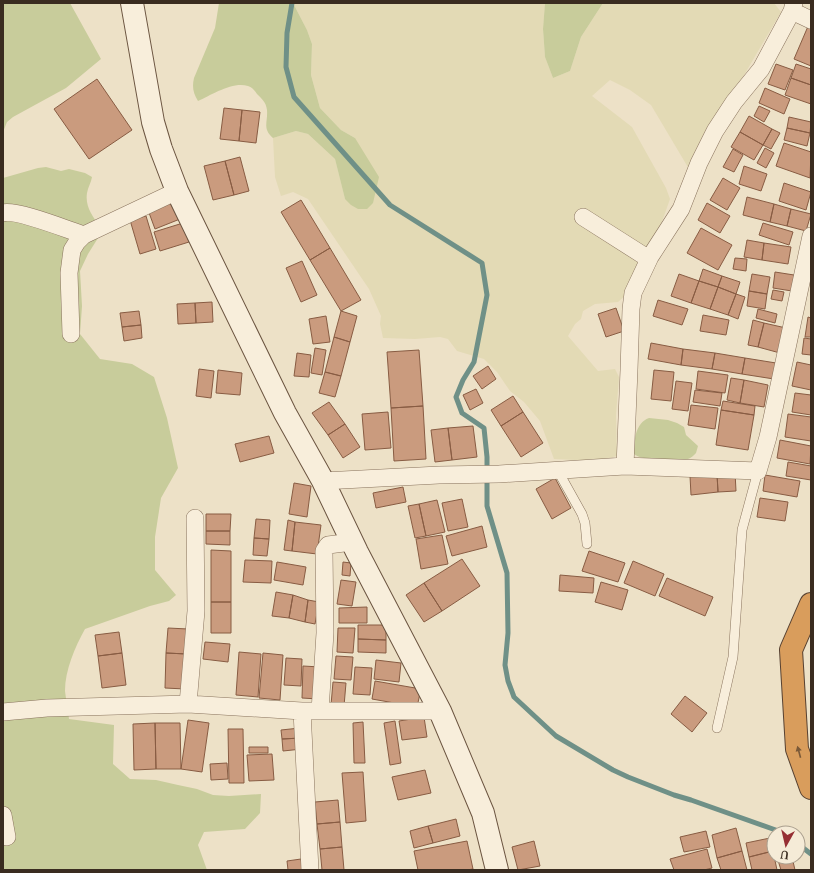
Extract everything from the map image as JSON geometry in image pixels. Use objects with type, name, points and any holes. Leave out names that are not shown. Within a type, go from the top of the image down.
[{"type":"highway","points":[[811,604],[791,650],[797,748],[811,788]]},
{"type":"street","points":[[132,3],[153,122],[161,149],[177,191],[282,406],[323,481],[352,542],[440,711],[483,813],[497,870]]},
{"type":"street","points":[[625,466],[631,309],[633,293],[649,259],[681,209],[699,163],[715,131],[734,102],[761,69],[793,7],[811,20]]},
{"type":"street","points":[[71,334],[69,272],[72,250],[77,242],[84,235],[177,191]]},
{"type":"street","points":[[3,213],[6,212],[25,216],[84,235]]},
{"type":"street","points":[[583,217],[649,259]]},
{"type":"street","points":[[323,481],[498,474],[625,466],[758,471],[804,302],[811,236]]},
{"type":"street","points":[[188,704],[196,611],[195,518]]},
{"type":"street","points":[[320,711],[325,633],[324,550],[328,545],[352,542]]},
{"type":"street","points":[[3,712],[47,708],[188,704],[302,711],[440,711]]},
{"type":"street","points":[[302,711],[310,870]]},
{"type":"street","points":[[3,815],[8,837]]},
{"type":"lane","points":[[558,471],[582,514],[587,544]]},
{"type":"lane","points":[[717,728],[733,657],[742,530],[758,471]]},
{"type":"shaded area","points":[[293,3],[545,3],[543,30],[545,57],[553,78],[570,71],[581,37],[603,3],[774,3],[781,12],[689,169],[651,105],[630,90],[610,80],[592,96],[632,127],[666,188],[670,199],[659,230],[627,294],[618,302],[595,304],[583,311],[581,319],[575,324],[568,336],[598,371],[615,369],[619,377],[616,415],[617,456],[598,461],[554,459],[540,421],[524,402],[510,391],[497,372],[484,359],[457,351],[448,339],[440,337],[415,339],[383,338],[380,324],[381,316],[369,289],[308,199],[293,192],[281,196],[275,177],[273,138],[296,131],[308,134],[335,159],[345,199],[355,138],[341,130],[320,108],[311,75],[312,44],[307,30]]},
{"type":"green space","points":[[3,3],[70,3],[101,59],[66,88],[13,117],[7,122],[3,132]]},
{"type":"green space","points":[[219,3],[293,3],[307,30],[312,44],[311,75],[320,108],[341,130],[355,138],[379,177],[373,203],[367,209],[358,209],[345,199],[335,159],[308,134],[296,131],[273,138],[266,125],[266,105],[251,87],[236,85],[216,92],[198,101],[193,90],[194,78],[215,28]]},
{"type":"green space","points":[[545,3],[603,3],[581,37],[570,71],[553,78],[545,57],[543,29]]},
{"type":"green space","points":[[46,167],[61,171],[69,169],[85,173],[92,177],[87,193],[87,202],[92,215],[100,226],[98,238],[80,271],[82,306],[80,334],[100,359],[132,364],[154,377],[167,418],[178,468],[161,498],[155,537],[155,570],[176,595],[169,601],[150,606],[85,629],[74,651],[65,683],[69,719],[114,725],[113,764],[130,779],[156,780],[197,789],[213,795],[229,796],[261,794],[260,813],[245,829],[204,832],[198,845],[207,870],[3,870],[3,178]]},
{"type":"green space","points":[[649,418],[668,420],[684,427],[686,435],[698,446],[696,453],[688,459],[683,460],[660,460],[644,458],[634,454],[634,444],[638,428],[644,420]]},
{"type":"building","points":[[809,24],[811,25],[811,66],[794,59]]},
{"type":"building","points":[[776,64],[793,70],[785,90],[768,84]]},
{"type":"building","points":[[796,64],[811,69],[811,85],[791,78]]},
{"type":"building","points":[[791,78],[811,85],[811,104],[785,95]]},
{"type":"building","points":[[97,79],[132,130],[89,159],[54,109]]},
{"type":"building","points":[[765,88],[790,99],[784,114],[759,103]]},
{"type":"building","points":[[759,106],[770,111],[764,122],[754,116]]},
{"type":"building","points":[[224,108],[242,110],[239,141],[220,139]]},
{"type":"building","points":[[242,110],[260,112],[256,143],[239,141]]},
{"type":"building","points":[[749,116],[772,129],[763,145],[740,132]]},
{"type":"building","points":[[789,117],[811,122],[810,133],[787,128]]},
{"type":"building","points":[[787,128],[810,133],[807,146],[784,140]]},
{"type":"building","points":[[772,129],[780,133],[771,149],[763,145]]},
{"type":"building","points":[[740,132],[763,145],[754,160],[731,147]]},
{"type":"building","points":[[784,143],[811,152],[810,178],[776,166]]},
{"type":"building","points":[[765,148],[774,153],[766,168],[757,163]]},
{"type":"building","points":[[733,149],[743,155],[734,172],[723,167]]},
{"type":"building","points":[[240,157],[249,191],[234,195],[225,161]]},
{"type":"building","points":[[225,161],[234,195],[213,200],[204,166]]},
{"type":"building","points":[[744,166],[767,174],[761,191],[739,184]]},
{"type":"building","points":[[723,178],[740,188],[727,210],[710,200]]},
{"type":"building","points":[[784,183],[811,192],[806,210],[779,201]]},
{"type":"building","points":[[747,197],[774,204],[770,222],[743,215]]},
{"type":"building","points":[[301,200],[330,248],[310,260],[281,212]]},
{"type":"building","points":[[173,201],[180,219],[155,229],[148,210]]},
{"type":"building","points":[[707,203],[730,216],[720,233],[698,220]]},
{"type":"building","points":[[774,204],[791,209],[787,226],[770,222]]},
{"type":"building","points":[[791,209],[811,214],[806,231],[787,226]]},
{"type":"building","points":[[146,216],[156,249],[140,254],[130,220]]},
{"type":"building","points":[[183,223],[189,242],[160,251],[154,232]]},
{"type":"building","points":[[763,223],[793,232],[789,245],[759,235]]},
{"type":"building","points":[[701,228],[732,245],[718,270],[687,253]]},
{"type":"building","points":[[747,240],[764,243],[762,260],[744,257]]},
{"type":"building","points":[[764,243],[791,247],[788,264],[762,260]]},
{"type":"building","points":[[330,248],[361,300],[341,311],[310,260]]},
{"type":"building","points":[[735,258],[747,259],[746,271],[733,269]]},
{"type":"building","points":[[302,261],[317,295],[301,302],[286,268]]},
{"type":"building","points":[[703,269],[722,276],[718,287],[699,281]]},
{"type":"building","points":[[775,272],[794,275],[792,291],[773,288]]},
{"type":"building","points":[[679,274],[699,281],[691,303],[671,296]]},
{"type":"building","points":[[752,274],[770,277],[767,294],[749,291]]},
{"type":"building","points":[[722,276],[740,282],[736,294],[718,287]]},
{"type":"building","points":[[699,281],[718,287],[710,309],[691,303]]},
{"type":"building","points":[[718,287],[736,294],[728,315],[710,309]]},
{"type":"building","points":[[773,290],[784,292],[782,301],[771,299]]},
{"type":"building","points":[[749,291],[767,294],[765,309],[747,306]]},
{"type":"building","points":[[736,294],[745,297],[738,319],[728,315]]},
{"type":"building","points":[[658,300],[688,309],[682,325],[653,316]]},
{"type":"building","points":[[212,302],[213,322],[196,323],[195,303]]},
{"type":"building","points":[[195,303],[196,323],[178,324],[177,304]]},
{"type":"building","points":[[616,308],[624,331],[606,337],[598,314]]},
{"type":"building","points":[[758,309],[777,314],[775,323],[756,318]]},
{"type":"building","points":[[139,311],[141,325],[122,327],[120,313]]},
{"type":"building","points":[[341,311],[357,316],[350,342],[334,337]]},
{"type":"building","points":[[703,315],[729,320],[726,335],[700,331]]},
{"type":"building","points":[[326,316],[330,342],[313,344],[309,319]]},
{"type":"building","points":[[808,317],[811,318],[811,337],[805,337]]},
{"type":"building","points":[[753,320],[764,323],[758,347],[748,345]]},
{"type":"building","points":[[764,323],[786,328],[780,353],[758,347]]},
{"type":"building","points":[[141,325],[142,338],[124,341],[122,327]]},
{"type":"building","points":[[334,337],[350,342],[341,376],[325,372]]},
{"type":"building","points":[[804,338],[811,339],[811,355],[802,354]]},
{"type":"building","points":[[651,343],[683,349],[681,365],[648,359]]},
{"type":"building","points":[[315,348],[326,350],[322,375],[311,373]]},
{"type":"building","points":[[683,349],[715,353],[712,369],[681,365]]},
{"type":"building","points":[[419,350],[423,406],[391,408],[387,352]]},
{"type":"building","points":[[297,353],[311,355],[309,377],[294,376]]},
{"type":"building","points":[[715,353],[745,358],[742,374],[712,369]]},
{"type":"building","points":[[745,358],[776,363],[774,379],[742,374]]},
{"type":"building","points":[[797,362],[811,365],[811,390],[792,386]]},
{"type":"building","points":[[488,366],[496,379],[482,389],[473,376]]},
{"type":"building","points":[[199,369],[214,371],[211,398],[196,396]]},
{"type":"building","points":[[218,370],[242,373],[240,395],[216,393]]},
{"type":"building","points":[[654,370],[674,372],[671,401],[651,399]]},
{"type":"building","points":[[698,371],[728,375],[725,393],[696,389]]},
{"type":"building","points":[[325,372],[341,376],[335,397],[319,393]]},
{"type":"building","points":[[731,378],[744,380],[740,403],[727,400]]},
{"type":"building","points":[[744,380],[768,385],[764,407],[740,403]]},
{"type":"building","points":[[676,381],[692,383],[688,411],[672,409]]},
{"type":"building","points":[[476,389],[483,403],[470,410],[463,395]]},
{"type":"building","points":[[695,390],[722,393],[720,406],[693,402]]},
{"type":"building","points":[[795,393],[811,395],[811,415],[792,412]]},
{"type":"building","points":[[513,396],[523,412],[501,426],[491,410]]},
{"type":"building","points":[[723,401],[755,406],[754,415],[721,410]]},
{"type":"building","points":[[329,402],[345,424],[328,435],[312,413]]},
{"type":"building","points":[[691,405],[718,408],[715,429],[688,425]]},
{"type":"building","points":[[423,406],[426,459],[394,461],[391,408]]},
{"type":"building","points":[[721,410],[754,415],[748,450],[716,445]]},
{"type":"building","points":[[388,412],[391,448],[365,450],[362,414]]},
{"type":"building","points":[[523,412],[543,443],[521,457],[501,426]]},
{"type":"building","points":[[788,414],[811,417],[811,441],[785,437]]},
{"type":"building","points":[[345,424],[360,447],[343,458],[328,435]]},
{"type":"building","points":[[473,426],[477,457],[452,460],[448,428]]},
{"type":"building","points":[[448,428],[452,460],[435,462],[431,430]]},
{"type":"building","points":[[269,436],[274,453],[240,462],[235,444]]},
{"type":"building","points":[[780,440],[811,446],[810,464],[777,458]]},
{"type":"building","points":[[788,462],[811,466],[811,480],[786,476]]},
{"type":"building","points":[[735,472],[736,491],[718,492],[717,474]]},
{"type":"building","points":[[717,474],[718,492],[691,495],[690,476]]},
{"type":"building","points":[[765,475],[800,481],[797,497],[763,491]]},
{"type":"building","points":[[555,478],[571,508],[552,519],[536,489]]},
{"type":"building","points":[[294,483],[311,486],[307,517],[289,514]]},
{"type":"building","points":[[403,487],[406,502],[376,508],[373,493]]},
{"type":"building","points":[[760,498],[788,502],[785,521],[757,517]]},
{"type":"building","points":[[462,499],[468,527],[448,531],[442,503]]},
{"type":"building","points":[[437,500],[445,532],[426,536],[419,504]]},
{"type":"building","points":[[419,504],[426,536],[415,538],[408,506]]},
{"type":"building","points":[[206,514],[231,514],[230,531],[206,531]]},
{"type":"building","points":[[256,519],[270,520],[269,539],[254,538]]},
{"type":"building","points":[[288,520],[295,522],[292,551],[284,550]]},
{"type":"building","points":[[295,522],[321,525],[317,554],[292,551]]},
{"type":"building","points":[[482,526],[487,547],[452,556],[446,536]]},
{"type":"building","points":[[206,531],[230,531],[230,545],[206,544]]},
{"type":"building","points":[[442,535],[448,564],[421,569],[416,539]]},
{"type":"building","points":[[254,538],[269,539],[267,556],[253,555]]},
{"type":"building","points":[[211,550],[231,551],[231,602],[211,602]]},
{"type":"building","points":[[589,551],[625,563],[618,582],[582,571]]},
{"type":"building","points":[[462,559],[480,586],[442,611],[424,583]]},
{"type":"building","points":[[245,560],[272,561],[271,583],[243,582]]},
{"type":"building","points":[[633,561],[664,574],[655,596],[624,583]]},
{"type":"building","points":[[277,562],[306,567],[303,585],[274,580]]},
{"type":"building","points":[[343,562],[351,563],[350,576],[342,575]]},
{"type":"building","points":[[560,575],[594,578],[593,593],[559,591]]},
{"type":"building","points":[[667,578],[713,597],[705,616],[659,596]]},
{"type":"building","points":[[341,580],[356,582],[352,606],[337,604]]},
{"type":"building","points":[[601,582],[628,590],[622,610],[595,602]]},
{"type":"building","points":[[424,583],[442,611],[424,622],[406,595]]},
{"type":"building","points":[[276,592],[293,595],[289,618],[272,616]]},
{"type":"building","points":[[293,595],[308,600],[305,622],[289,618]]},
{"type":"building","points":[[308,600],[319,602],[315,624],[305,622]]},
{"type":"building","points":[[211,602],[231,602],[231,633],[211,633]]},
{"type":"building","points":[[367,607],[367,623],[339,623],[339,608]]},
{"type":"building","points":[[358,625],[386,625],[386,640],[358,639]]},
{"type":"building","points":[[168,628],[188,629],[187,654],[166,653]]},
{"type":"building","points":[[338,628],[355,628],[353,653],[337,652]]},
{"type":"building","points":[[119,632],[122,653],[98,656],[95,635]]},
{"type":"building","points":[[358,639],[386,640],[386,653],[358,652]]},
{"type":"building","points":[[205,642],[230,644],[228,662],[203,659]]},
{"type":"building","points":[[239,652],[261,654],[258,697],[236,695]]},
{"type":"building","points":[[122,653],[126,685],[102,688],[98,656]]},
{"type":"building","points":[[166,653],[187,654],[185,689],[165,688]]},
{"type":"building","points":[[263,653],[283,655],[280,700],[259,698]]},
{"type":"building","points":[[336,656],[353,657],[351,680],[334,679]]},
{"type":"building","points":[[286,658],[302,659],[301,686],[284,685]]},
{"type":"building","points":[[376,660],[401,663],[399,682],[374,679]]},
{"type":"building","points":[[303,666],[320,667],[318,699],[302,698]]},
{"type":"building","points":[[355,667],[372,668],[370,695],[353,694]]},
{"type":"building","points":[[375,681],[421,689],[417,707],[372,699]]},
{"type":"building","points":[[333,682],[346,683],[344,706],[331,705]]},
{"type":"building","points":[[685,696],[707,713],[692,732],[671,714]]},
{"type":"building","points":[[424,717],[427,737],[402,740],[399,721]]},
{"type":"building","points":[[188,720],[209,723],[202,772],[181,769]]},
{"type":"building","points":[[395,721],[401,763],[390,765],[384,723]]},
{"type":"building","points":[[363,722],[365,763],[354,763],[353,723]]},
{"type":"building","points":[[155,723],[156,769],[134,770],[133,724]]},
{"type":"building","points":[[155,723],[180,723],[181,769],[156,769]]},
{"type":"building","points":[[300,728],[301,738],[282,739],[281,730]]},
{"type":"building","points":[[228,729],[243,729],[244,783],[229,783]]},
{"type":"building","points":[[301,738],[302,749],[283,751],[282,739]]},
{"type":"building","points":[[249,747],[268,747],[268,753],[249,753]]},
{"type":"building","points":[[272,754],[274,780],[249,781],[247,755]]},
{"type":"building","points":[[227,763],[228,779],[211,780],[210,764]]},
{"type":"building","points":[[425,770],[431,793],[398,800],[392,777]]},
{"type":"building","points":[[363,772],[366,821],[346,823],[342,773]]},
{"type":"building","points":[[338,800],[340,822],[317,824],[315,802]]},
{"type":"building","points":[[456,819],[460,836],[433,843],[428,826]]},
{"type":"building","points":[[340,822],[342,847],[320,849],[317,824]]},
{"type":"building","points":[[428,826],[433,843],[414,848],[410,831]]},
{"type":"building","points":[[736,828],[742,851],[717,858],[712,835]]},
{"type":"building","points":[[706,831],[710,847],[684,852],[680,837]]},
{"type":"building","points":[[766,839],[766,853],[749,857],[746,843]]},
{"type":"building","points":[[467,841],[473,869],[418,870],[414,851]]},
{"type":"building","points":[[534,841],[540,866],[518,870],[512,847]]},
{"type":"building","points":[[342,847],[344,870],[322,870],[320,849]]},
{"type":"building","points":[[707,849],[712,868],[704,870],[674,870],[670,859]]},
{"type":"building","points":[[742,851],[747,870],[721,870],[717,858]]},
{"type":"building","points":[[766,853],[766,865],[776,865],[777,870],[752,870],[749,857]]},
{"type":"building","points":[[301,859],[303,870],[288,870],[287,861]]},
{"type":"building","points":[[779,865],[794,865],[795,870],[781,870]]},
{"type":"waterway","points":[[292,3],[287,33],[286,67],[294,97],[390,205],[482,263],[487,295],[474,362],[463,380],[456,397],[462,413],[484,428],[487,457],[487,506],[507,573],[508,633],[505,665],[508,681],[514,697],[556,736],[613,770],[674,795],[766,827]]},
{"type":"waterway","points":[[806,850],[811,854]]}]
